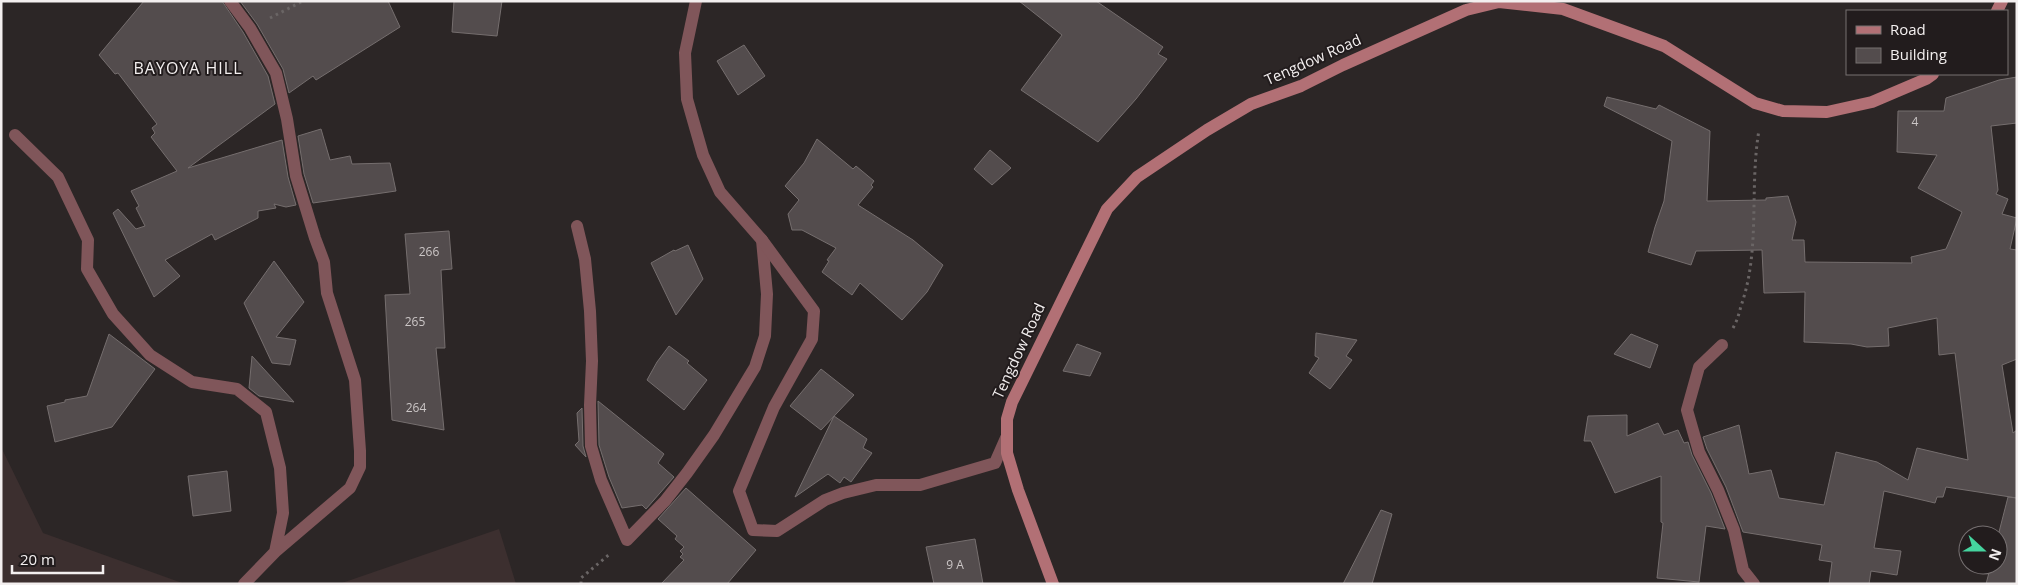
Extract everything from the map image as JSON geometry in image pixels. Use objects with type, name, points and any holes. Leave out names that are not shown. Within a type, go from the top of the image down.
[{"type":"street","points":[[230,1],[250,28],[276,73],[296,176],[324,262],[326,294],[355,380],[360,451],[360,467],[350,488],[274,552],[244,584]]},
{"type":"street","points":[[696,1],[684,53],[686,99],[702,155],[720,192],[762,240],[814,311],[812,339],[774,407],[739,491],[753,530],[777,531],[826,500],[843,493],[876,484],[920,485],[995,463],[1006,438]]},
{"type":"street","name":"Tengdow Road","points":[[1053,584],[1010,466],[1006,438],[1007,419],[1012,402],[1107,210],[1137,177],[1207,130],[1251,104],[1301,86],[1343,65],[1466,10],[1498,2],[1563,9],[1664,46],[1754,104],[1783,111],[1827,112],[1872,102],[1932,75]]},
{"type":"street","points":[[16,135],[58,177],[88,240],[87,269],[113,314],[150,355],[192,382],[236,389],[266,412],[280,468],[283,513],[274,552]]},
{"type":"street","points":[[577,226],[585,259],[590,310],[592,361],[591,446],[601,480],[627,540],[665,502],[687,473],[714,435],[755,367],[765,336],[767,294],[762,240]]},
{"type":"street","points":[[1722,346],[1699,367],[1688,410],[1700,452],[1734,530],[1744,570],[1754,584]]},
{"type":"path","points":[[250,28],[303,1]]},
{"type":"path","points":[[1722,346],[1735,324],[1750,274],[1756,193],[1755,151],[1759,130]]},
{"type":"path","points":[[581,584],[581,578],[627,540]]},
{"type":"shaded area","points":[[1,447],[43,533],[185,584],[1,584]]},
{"type":"shaded area","points":[[499,529],[516,584],[339,584]]},
{"type":"building","points":[[144,1],[222,1],[243,32],[268,76],[275,104],[188,168],[282,140],[288,177],[296,205],[286,207],[274,204],[276,208],[258,211],[258,218],[215,240],[212,234],[165,260],[180,276],[154,297],[113,213],[118,209],[136,229],[145,226],[136,208],[139,206],[131,191],[177,171],[151,137],[155,133],[152,128],[157,124],[118,73],[115,74],[99,55]]},
{"type":"building","points":[[240,1],[388,1],[400,27],[316,80],[313,76],[289,93],[283,69],[257,24]]},
{"type":"building","points":[[454,1],[502,1],[497,36],[452,32]]},
{"type":"building","points":[[1019,1],[1096,1],[1163,47],[1158,54],[1167,59],[1136,99],[1098,142],[1021,90],[1062,35]]},
{"type":"building","points":[[744,45],[765,76],[738,95],[717,61]]},
{"type":"building","points":[[2017,77],[2017,123],[1991,126],[1998,190],[1996,194],[2008,199],[2002,214],[2017,218],[2010,249],[2017,250],[2017,359],[2002,365],[2013,433],[2017,430],[2017,498],[1946,487],[1943,497],[1937,497],[1935,503],[1884,491],[1874,548],[1901,551],[1897,575],[1871,571],[1869,584],[1829,584],[1832,562],[1819,560],[1822,545],[1743,532],[1726,487],[1703,437],[1739,425],[1749,474],[1771,470],[1779,498],[1824,505],[1836,452],[1877,462],[1908,480],[1917,448],[1968,460],[1955,353],[1939,355],[1937,318],[1888,328],[1889,346],[1867,347],[1851,344],[1804,342],[1805,292],[1764,293],[1762,250],[1696,251],[1691,265],[1648,252],[1664,201],[1672,141],[1604,106],[1607,97],[1656,109],[1659,105],[1710,131],[1707,201],[1766,200],[1766,198],[1788,196],[1796,222],[1792,240],[1804,240],[1805,262],[1912,263],[1911,257],[1946,249],[1962,212],[1918,188],[1937,155],[1897,152],[1898,111],[1944,111],[1946,98],[1999,80]]},
{"type":"building","points":[[321,129],[330,160],[350,156],[352,164],[390,163],[396,191],[313,203],[304,174],[298,136]]},
{"type":"building","points":[[817,139],[853,169],[856,166],[874,181],[871,185],[873,187],[858,205],[913,240],[943,265],[927,292],[902,320],[860,283],[852,295],[822,272],[829,261],[827,260],[836,248],[802,230],[792,230],[788,214],[799,200],[785,186],[804,163]]},
{"type":"building","points":[[990,150],[1011,168],[992,185],[974,169]]},
{"type":"building","points":[[449,231],[452,269],[441,270],[445,348],[436,348],[444,430],[392,420],[385,295],[410,294],[405,234]]},
{"type":"building","points":[[688,245],[703,279],[676,315],[651,263],[674,250]]},
{"type":"building","points":[[274,261],[304,302],[276,337],[296,340],[290,365],[272,363],[244,303]]},
{"type":"building","points":[[1316,333],[1357,340],[1346,356],[1352,360],[1330,389],[1309,373],[1319,358],[1315,356]]},
{"type":"building","points":[[109,334],[155,369],[112,427],[55,442],[47,406],[87,396]]},
{"type":"building","points":[[1631,334],[1658,345],[1650,368],[1614,354]]},
{"type":"building","points":[[1077,344],[1101,353],[1090,376],[1063,371]]},
{"type":"building","points":[[669,346],[689,361],[687,363],[707,380],[684,410],[647,380]]},
{"type":"building","points":[[252,356],[294,402],[259,396],[249,388]]},
{"type":"building","points":[[821,369],[854,395],[821,430],[790,406]]},
{"type":"building","points":[[598,401],[664,454],[658,463],[674,477],[646,509],[642,505],[622,508],[609,477],[599,445]]},
{"type":"building","points":[[582,408],[583,446],[586,457],[575,445],[579,441],[577,413]]},
{"type":"building","points":[[1627,415],[1627,436],[1658,423],[1664,435],[1678,430],[1684,443],[1688,442],[1692,455],[1711,493],[1725,529],[1706,526],[1699,582],[1657,578],[1663,523],[1661,522],[1661,476],[1615,493],[1591,441],[1584,441],[1588,416]]},
{"type":"building","points":[[834,416],[867,439],[863,448],[872,453],[851,482],[844,477],[840,483],[828,474],[795,497]]},
{"type":"building","points":[[227,471],[231,511],[193,516],[188,476]]},
{"type":"building","points":[[686,488],[756,550],[727,584],[661,584],[684,560],[680,557],[683,554],[680,551],[684,547],[675,539],[677,536],[658,519]]},
{"type":"building","points":[[2008,497],[2017,498],[2017,584],[1986,584],[1988,575],[2008,575],[2008,525],[2001,525]]},
{"type":"building","points":[[1381,510],[1392,514],[1372,584],[1343,584]]},
{"type":"building","points":[[975,539],[983,584],[934,584],[926,547]]},
{"type":"district","name":"BAYOYA HILL","points":[[188,68]]}]
